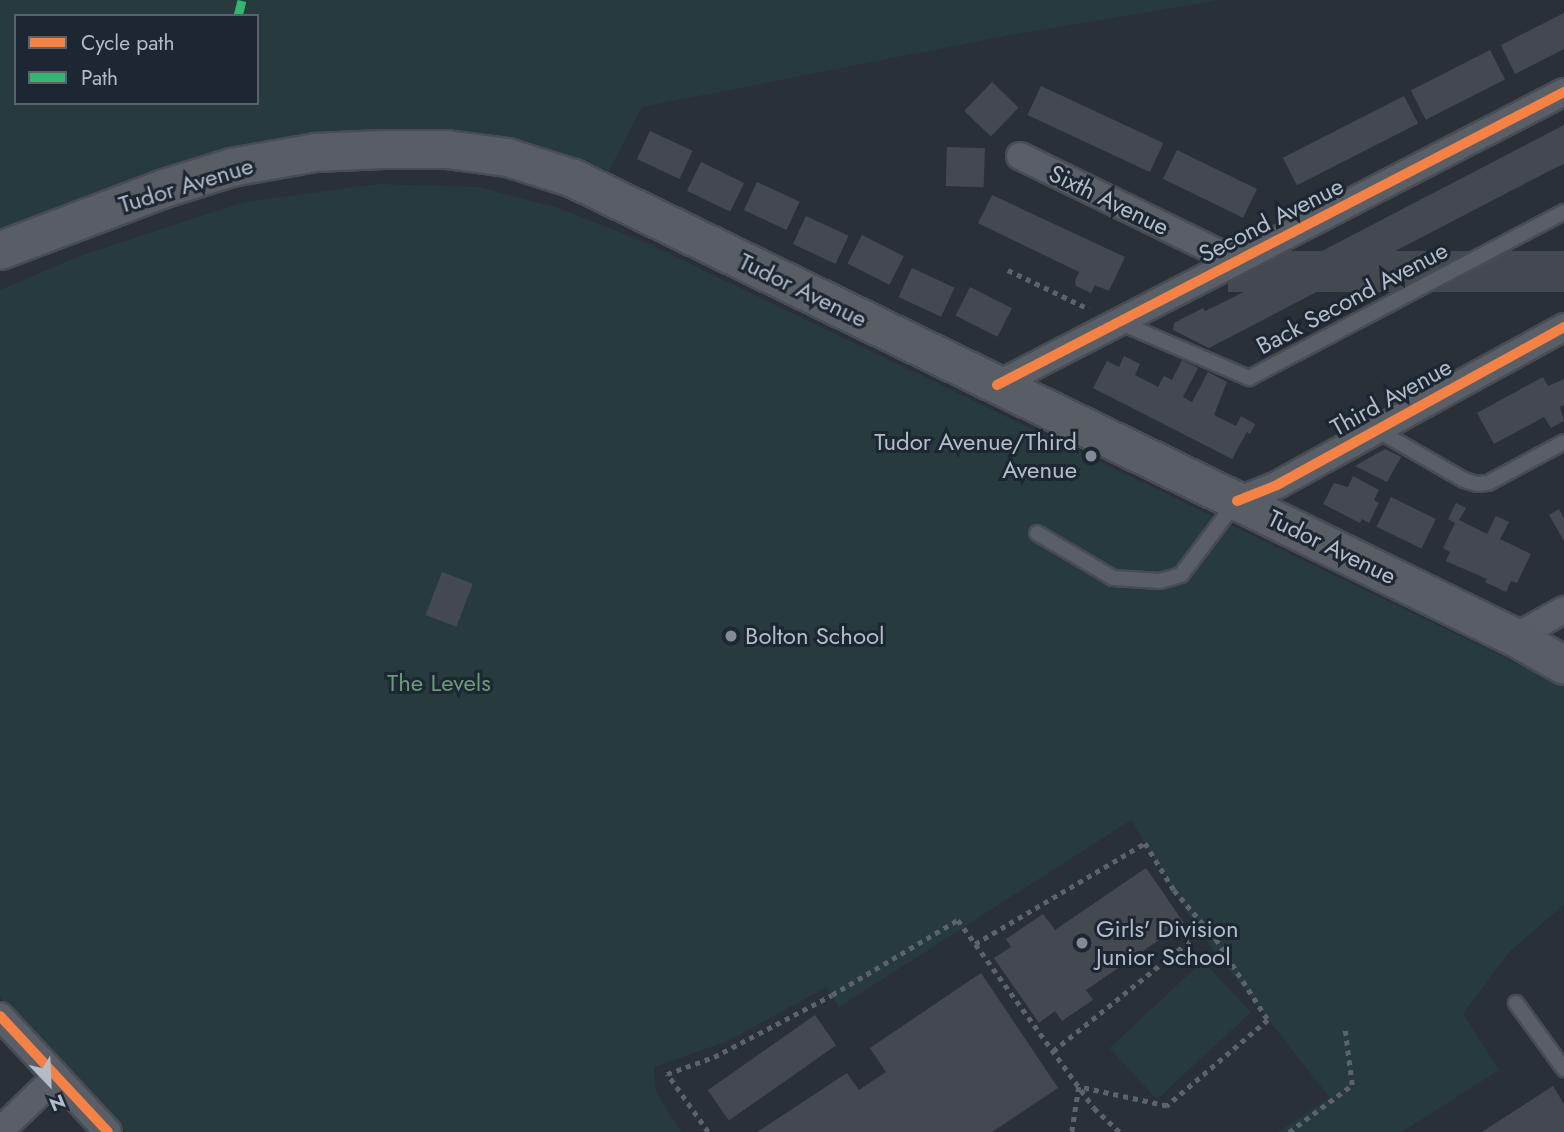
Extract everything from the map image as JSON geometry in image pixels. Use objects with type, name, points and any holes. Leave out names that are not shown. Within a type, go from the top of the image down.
[{"type":"main road","name":"Tudor Avenue","points":[[0,250],[164,188],[231,167],[315,152],[383,149],[446,149],[507,157],[573,178],[1515,637],[1564,665]]},
{"type":"street","name":"Second Avenue","points":[[997,384],[1564,92]]},
{"type":"street","name":"Sixth Avenue","points":[[1020,156],[1235,261]]},
{"type":"street","name":"Third Avenue","points":[[1237,501],[1277,485],[1564,327]]},
{"type":"street","points":[[1515,637],[1564,610]]},
{"type":"street","points":[[0,1016],[108,1132]]},
{"type":"street","points":[[0,1131],[56,1077]]},
{"type":"lane","name":"Back Second Avenue","points":[[1118,322],[1249,378],[1564,212]]},
{"type":"lane","points":[[1377,429],[1464,480],[1477,484],[1488,483],[1564,442]]},
{"type":"lane","points":[[1037,533],[1113,578],[1160,581],[1181,575],[1237,501]]},
{"type":"lane","points":[[1516,1003],[1564,1069]]},
{"type":"path","points":[[1008,270],[1118,322]]},
{"type":"path","points":[[975,944],[1145,843],[1174,890],[1216,939],[1268,1020],[1167,1105],[1079,1087]]},
{"type":"path","points":[[708,1132],[667,1074],[714,1057],[832,995],[958,920],[1094,1108],[1120,1132]]},
{"type":"path","points":[[1053,1051],[1200,933]]},
{"type":"path","points":[[1289,1132],[1352,1085],[1345,1030]]},
{"type":"path","points":[[1072,1132],[1079,1087]]},
{"type":"green space","points":[[0,0],[1219,0],[1021,33],[642,107],[609,171],[525,140],[418,131],[0,235]]},
{"type":"green space","name":"The Levels","points":[[378,184],[478,187],[559,208],[647,243],[1564,686],[1564,905],[1509,952],[1463,1014],[1499,1070],[1402,1132],[1278,1132],[1330,1098],[1200,933],[1131,820],[839,1007],[826,987],[728,1041],[654,1067],[656,1092],[681,1132],[126,1132],[0,997],[0,290],[77,257],[244,202]]},
{"type":"green space","points":[[1203,961],[1251,1012],[1157,1099],[1109,1048]]},
{"type":"building","points":[[1564,13],[1564,49],[1515,74],[1501,45]]},
{"type":"building","points":[[1490,50],[1505,79],[1426,120],[1411,90]]},
{"type":"building","points":[[992,82],[1019,108],[991,136],[964,111]]},
{"type":"building","points":[[1041,86],[1163,143],[1150,172],[1027,115]]},
{"type":"building","points":[[1404,96],[1418,124],[1297,185],[1283,158]]},
{"type":"building","points":[[1564,125],[1564,164],[1209,348],[1173,330],[1174,323],[1203,308],[1205,311],[1224,302]]},
{"type":"building","points":[[650,131],[693,151],[679,179],[637,159]]},
{"type":"building","points":[[947,147],[985,148],[984,187],[946,186]]},
{"type":"building","points":[[1177,150],[1257,189],[1243,218],[1163,179]]},
{"type":"building","points":[[701,162],[744,183],[730,212],[687,191]]},
{"type":"building","points":[[757,182],[800,202],[786,230],[744,210]]},
{"type":"building","points":[[992,195],[1125,257],[1109,291],[1095,285],[1091,293],[1076,286],[1079,272],[978,223]]},
{"type":"building","points":[[806,216],[849,236],[835,264],[793,244]]},
{"type":"building","points":[[862,235],[904,256],[889,285],[847,264]]},
{"type":"building","points":[[1228,251],[1564,251],[1564,292],[1228,292]]},
{"type":"building","points":[[912,268],[955,288],[941,317],[898,297]]},
{"type":"building","points":[[970,287],[1012,308],[997,337],[955,316]]},
{"type":"building","points":[[1124,356],[1140,364],[1135,375],[1158,387],[1164,376],[1172,380],[1182,360],[1198,368],[1183,397],[1192,402],[1208,372],[1227,382],[1214,415],[1236,426],[1241,416],[1255,424],[1250,434],[1247,432],[1232,459],[1093,388],[1107,361],[1119,367]]},
{"type":"building","points":[[1543,377],[1548,386],[1564,379],[1564,405],[1560,407],[1564,421],[1551,428],[1544,417],[1494,444],[1477,413]]},
{"type":"building","points":[[1385,449],[1401,457],[1387,482],[1355,466]]},
{"type":"building","points":[[1353,476],[1379,490],[1374,500],[1379,503],[1369,523],[1362,519],[1360,523],[1323,504],[1334,483],[1348,487]]},
{"type":"building","points":[[1391,497],[1436,519],[1421,549],[1377,527]]},
{"type":"building","points":[[1456,503],[1466,508],[1459,520],[1487,534],[1496,516],[1509,522],[1500,539],[1531,554],[1517,583],[1511,581],[1506,592],[1485,582],[1487,579],[1446,561],[1450,552],[1443,548],[1455,523],[1448,519]]},
{"type":"building","points":[[1559,509],[1564,518],[1564,541],[1549,515]]},
{"type":"building","points":[[442,572],[473,584],[456,627],[426,615]]},
{"type":"building","name":"Girls' Division Junior School","points":[[1146,868],[1184,923],[1086,990],[1093,1000],[1062,1021],[1055,1011],[1039,1023],[994,958],[1011,947],[1006,939],[1043,914],[1055,930]]},
{"type":"building","points":[[981,973],[1058,1088],[992,1132],[757,1132],[847,1073],[859,1090],[886,1072],[870,1048]]},
{"type":"building","points":[[815,1015],[836,1045],[729,1120],[708,1090]]},
{"type":"building","points":[[1553,1086],[1564,1104],[1564,1132],[1482,1132]]},
{"type":"marked path","points":[[238,14],[242,0]]},
{"type":"cycle path","points":[[997,385],[1564,92]]},
{"type":"cycle path","points":[[1237,501],[1277,485],[1564,327]]},
{"type":"cycle path","points":[[0,1016],[108,1132]]},
{"type":"place","name":"Tudor Avenue/Third Avenue","points":[[1091,456]]},
{"type":"place","name":"Bolton School","points":[[731,636]]},
{"type":"place","name":"Girls' Division Junior School","points":[[1082,943]]}]
